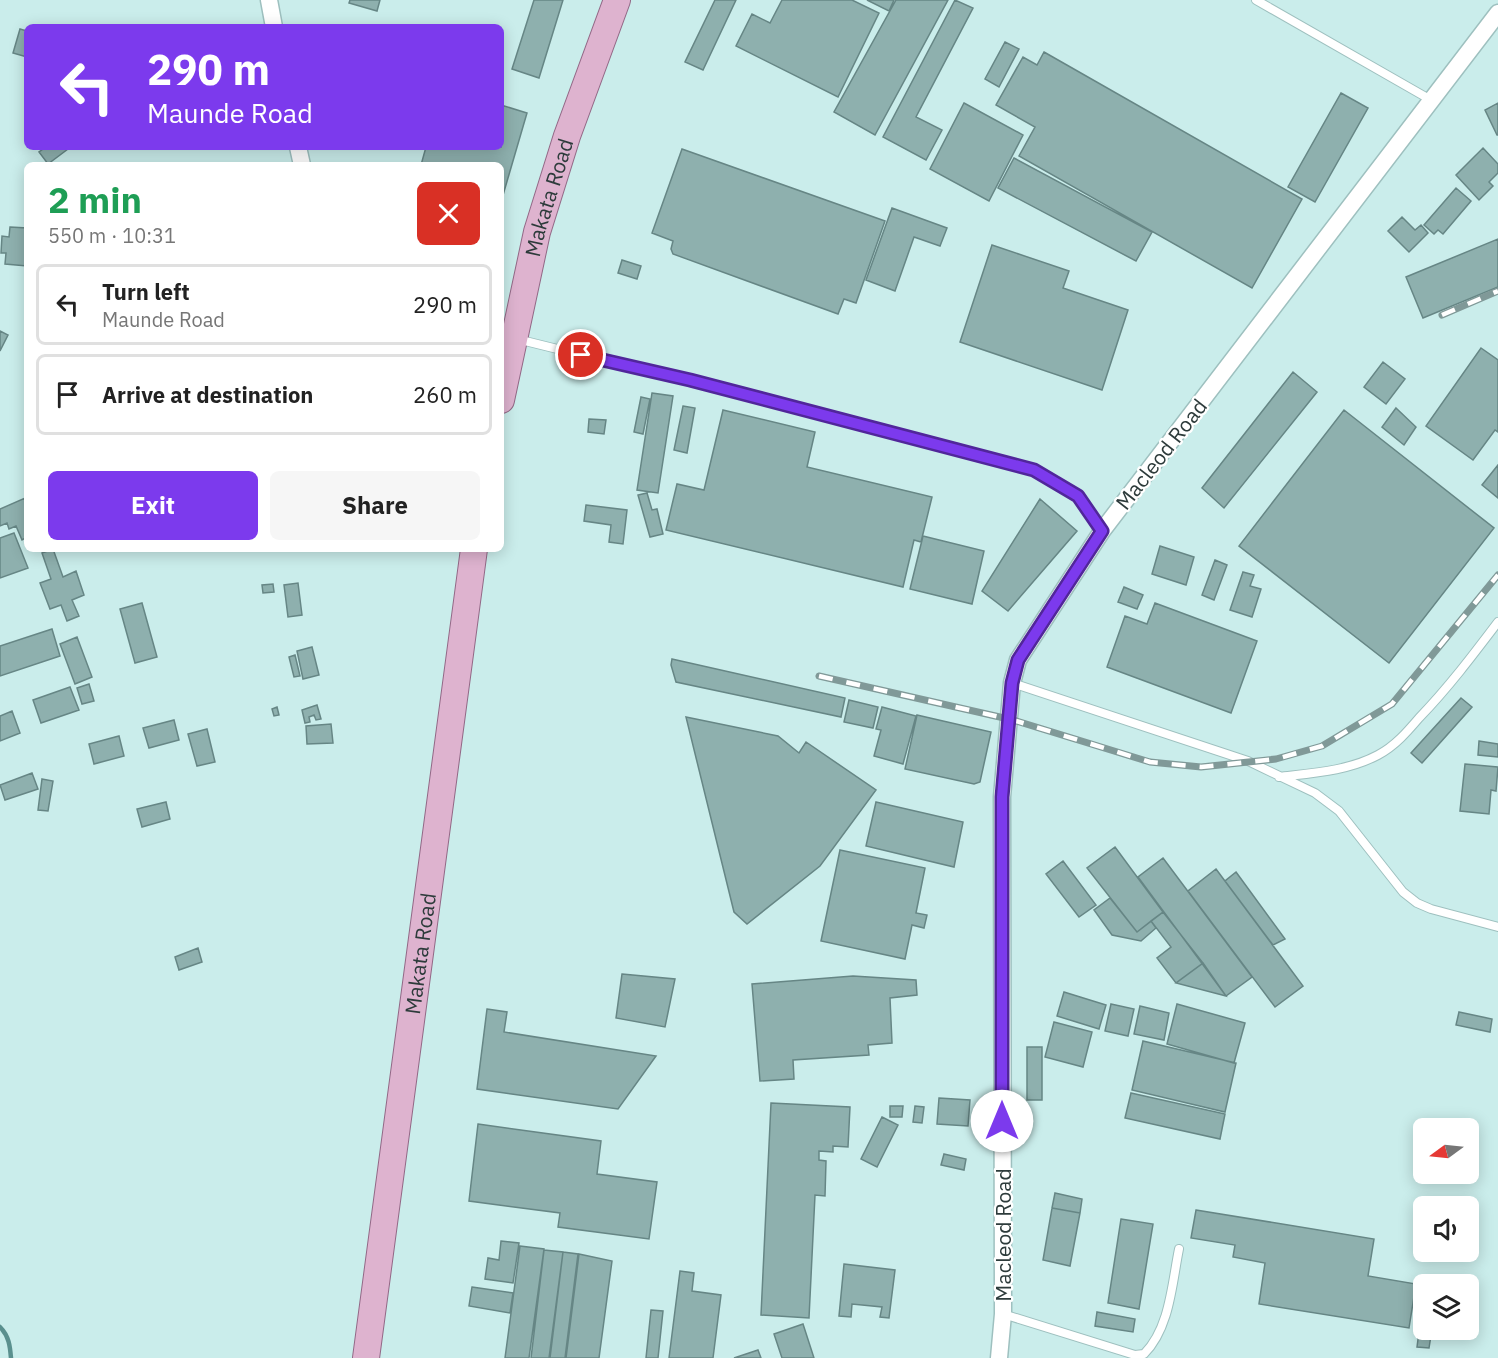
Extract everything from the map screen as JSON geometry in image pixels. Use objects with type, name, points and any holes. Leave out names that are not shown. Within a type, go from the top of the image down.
[{"type":"main road","name":"Makata Road","points":[[504,384],[537,232],[567,136],[617,0]]},
{"type":"main road","name":"Makata Road","points":[[366,1358],[474,552]]},
{"type":"street","points":[[269,0],[273,24]]},
{"type":"street","name":"Macleod Road","points":[[999,1358],[1003,1314],[1002,797],[1012,683],[1018,660],[1102,531],[1498,13]]},
{"type":"lane","points":[[1256,0],[1431,100]]},
{"type":"lane","points":[[513,338],[690,380],[1034,470],[1078,496],[1102,531]]},
{"type":"lane","points":[[1279,777],[1324,772],[1350,766],[1378,755],[1396,744],[1445,691],[1498,622]]},
{"type":"lane","points":[[1012,683],[1248,761],[1315,793],[1339,811],[1403,892],[1418,903],[1431,909],[1498,927]]},
{"type":"lane","points":[[1003,1314],[1135,1355],[1144,1354],[1157,1337],[1168,1305],[1179,1249]]},
{"type":"building","points":[[350,0],[380,0],[377,11],[349,3]]},
{"type":"building","points":[[534,0],[563,0],[539,78],[512,69]]},
{"type":"building","points":[[715,0],[736,0],[703,70],[685,62]]},
{"type":"building","points":[[782,0],[852,0],[879,13],[838,97],[736,46],[752,14],[770,23]]},
{"type":"building","points":[[867,0],[894,0],[889,11]]},
{"type":"building","points":[[896,0],[948,0],[875,135],[834,112]]},
{"type":"building","points":[[955,0],[973,8],[916,117],[942,130],[926,160],[883,137]]},
{"type":"building","points":[[20,29],[24,30],[24,56],[13,53]]},
{"type":"building","points":[[1005,42],[1019,49],[999,87],[985,79]]},
{"type":"building","points":[[1044,52],[1302,199],[1252,288],[1019,156],[1035,127],[996,105],[1023,57],[1037,65]]},
{"type":"building","points":[[1341,93],[1368,108],[1315,202],[1288,187]]},
{"type":"building","points":[[964,103],[1023,135],[989,201],[930,169]]},
{"type":"building","points":[[1498,103],[1498,135],[1497,135],[1485,110]]},
{"type":"building","points":[[504,106],[527,113],[504,192],[504,162],[422,162],[425,150],[504,150]]},
{"type":"building","points":[[1483,148],[1498,164],[1498,173],[1489,182],[1493,186],[1479,200],[1456,175]]},
{"type":"building","points":[[682,149],[885,221],[856,303],[844,299],[838,314],[673,254],[671,249],[673,241],[652,233]]},
{"type":"building","points":[[67,150],[51,162],[46,162],[39,152]]},
{"type":"building","points":[[1014,158],[1152,232],[1136,261],[998,188]]},
{"type":"building","points":[[1456,188],[1471,201],[1443,234],[1438,230],[1434,234],[1424,225]]},
{"type":"building","points":[[892,208],[947,228],[940,246],[914,237],[895,291],[866,280]]},
{"type":"building","points":[[1402,217],[1415,230],[1421,225],[1428,233],[1409,252],[1388,231]]},
{"type":"building","points":[[10,227],[24,228],[24,266],[5,264],[6,253],[1,253],[2,236],[9,237]]},
{"type":"building","points":[[1498,239],[1498,287],[1423,318],[1406,277]]},
{"type":"building","points":[[992,245],[1069,271],[1063,288],[1128,310],[1102,390],[960,342]]},
{"type":"building","points":[[622,260],[641,266],[637,279],[618,273]]},
{"type":"building","points":[[0,331],[8,335],[0,351]]},
{"type":"building","points":[[1481,348],[1498,360],[1498,432],[1495,430],[1473,460],[1426,426]]},
{"type":"building","points":[[1383,362],[1405,379],[1386,404],[1364,387]]},
{"type":"building","points":[[1293,372],[1317,392],[1224,508],[1202,488]]},
{"type":"building","points":[[652,393],[673,396],[658,493],[637,490]]},
{"type":"building","points":[[641,397],[650,399],[643,434],[634,432]]},
{"type":"building","points":[[683,406],[695,408],[687,453],[674,450]]},
{"type":"building","points":[[1396,408],[1416,427],[1404,445],[1382,427]]},
{"type":"building","points":[[723,410],[815,432],[807,467],[932,497],[921,542],[914,540],[903,587],[666,530],[677,484],[704,490]]},
{"type":"building","points":[[1344,410],[1494,528],[1389,663],[1239,546]]},
{"type":"building","points":[[589,419],[606,420],[604,434],[588,432]]},
{"type":"building","points":[[1498,465],[1498,498],[1482,485]]},
{"type":"building","points":[[647,493],[652,510],[657,509],[663,534],[650,537],[638,495]]},
{"type":"building","points":[[24,498],[24,539],[22,540],[16,526],[9,529],[7,523],[0,526],[0,509]]},
{"type":"building","points":[[1040,499],[1077,531],[1008,611],[982,591]]},
{"type":"building","points":[[586,505],[627,510],[623,544],[609,542],[611,525],[584,521]]},
{"type":"building","points":[[14,533],[28,568],[0,578],[0,538]]},
{"type":"building","points":[[923,536],[984,551],[972,604],[910,589]]},
{"type":"building","points":[[1160,546],[1194,557],[1186,585],[1152,574]]},
{"type":"building","points":[[54,552],[63,577],[76,571],[84,595],[72,600],[79,616],[67,621],[61,605],[50,609],[40,583],[51,579],[42,553]]},
{"type":"building","points":[[1215,560],[1227,565],[1214,600],[1202,595]]},
{"type":"building","points":[[1243,572],[1254,575],[1250,586],[1261,589],[1252,617],[1230,610]]},
{"type":"building","points":[[298,583],[302,615],[288,617],[284,585]]},
{"type":"building","points":[[273,584],[274,592],[263,593],[262,585]]},
{"type":"building","points":[[1124,587],[1143,595],[1137,609],[1118,602]]},
{"type":"building","points":[[142,603],[157,657],[135,663],[120,609]]},
{"type":"building","points":[[1155,603],[1257,641],[1231,713],[1107,667],[1125,616],[1147,624]]},
{"type":"building","points":[[52,629],[60,656],[0,676],[0,646]]},
{"type":"building","points":[[77,637],[92,677],[75,684],[60,644]]},
{"type":"building","points":[[312,647],[319,675],[303,679],[297,651]]},
{"type":"building","points":[[295,655],[300,676],[294,677],[289,657]]},
{"type":"building","points":[[672,659],[845,698],[841,717],[676,682],[671,665]]},
{"type":"building","points":[[89,684],[94,701],[82,704],[77,688]]},
{"type":"building","points":[[70,687],[79,710],[41,723],[33,700]]},
{"type":"building","points":[[1461,698],[1472,707],[1422,763],[1411,753]]},
{"type":"building","points":[[849,700],[878,707],[873,728],[844,722]]},
{"type":"building","points":[[317,705],[321,719],[316,720],[314,715],[309,717],[310,722],[305,723],[302,710]]},
{"type":"building","points":[[277,707],[279,715],[274,716],[272,709]]},
{"type":"building","points":[[882,707],[916,716],[903,764],[874,756],[881,730],[876,729]]},
{"type":"building","points":[[12,711],[20,733],[0,741],[0,716]]},
{"type":"building","points":[[917,715],[991,732],[980,782],[974,784],[905,769]]},
{"type":"building","points":[[686,717],[778,736],[799,753],[806,742],[876,790],[820,866],[747,924],[734,912]]},
{"type":"building","points":[[174,720],[179,740],[149,748],[143,728]]},
{"type":"building","points":[[331,724],[333,743],[307,744],[306,726]]},
{"type":"building","points":[[207,729],[215,762],[197,766],[188,734]]},
{"type":"building","points":[[119,736],[124,756],[94,764],[89,744]]},
{"type":"building","points":[[1479,741],[1498,744],[1498,757],[1478,755]]},
{"type":"building","points":[[1465,764],[1498,767],[1496,791],[1491,790],[1489,814],[1460,811]]},
{"type":"building","points":[[32,773],[38,789],[5,800],[0,785]]},
{"type":"building","points":[[42,779],[53,781],[48,811],[38,810]]},
{"type":"building","points":[[166,802],[170,819],[142,827],[137,809]]},
{"type":"building","points":[[876,802],[963,822],[954,867],[866,846]]},
{"type":"building","points":[[1115,847],[1163,912],[1137,932],[1087,868]]},
{"type":"building","points":[[840,850],[925,868],[916,913],[927,915],[924,928],[912,925],[905,959],[821,941]]},
{"type":"building","points":[[1163,858],[1252,977],[1226,996],[1138,877]]},
{"type":"building","points":[[1063,861],[1096,905],[1079,917],[1046,874]]},
{"type":"building","points":[[1216,869],[1303,986],[1275,1007],[1188,891]]},
{"type":"building","points":[[1236,872],[1285,939],[1273,945],[1225,881]]},
{"type":"building","points":[[1110,898],[1137,932],[1151,921],[1156,928],[1141,941],[1112,935],[1094,910]]},
{"type":"building","points":[[1163,912],[1203,963],[1176,983],[1157,958],[1171,947],[1151,921]]},
{"type":"building","points":[[198,948],[202,962],[179,970],[175,957]]},
{"type":"building","points":[[1203,963],[1226,996],[1176,983]]},
{"type":"building","points":[[622,974],[675,979],[665,1027],[616,1018]]},
{"type":"building","points":[[853,976],[916,980],[917,995],[890,998],[892,1043],[868,1045],[869,1055],[793,1060],[794,1079],[760,1081],[752,984]]},
{"type":"building","points":[[1064,992],[1106,1005],[1099,1029],[1057,1016]]},
{"type":"building","points":[[1111,1004],[1134,1009],[1128,1036],[1105,1031]]},
{"type":"building","points":[[1177,1004],[1245,1023],[1234,1063],[1167,1044]]},
{"type":"building","points":[[1140,1006],[1169,1013],[1164,1040],[1134,1034]]},
{"type":"building","points":[[487,1009],[507,1012],[504,1032],[656,1056],[618,1109],[477,1089]]},
{"type":"building","points":[[1459,1012],[1492,1019],[1490,1032],[1456,1025]]},
{"type":"building","points":[[1054,1022],[1092,1032],[1083,1067],[1045,1057]]},
{"type":"building","points":[[1143,1041],[1236,1063],[1225,1112],[1132,1090]]},
{"type":"building","points":[[1027,1047],[1042,1047],[1042,1100],[1027,1100]]},
{"type":"building","points":[[1131,1093],[1225,1114],[1220,1139],[1125,1118]]},
{"type":"building","points":[[939,1098],[970,1100],[968,1126],[937,1124]]},
{"type":"building","points":[[771,1103],[850,1107],[848,1147],[833,1146],[833,1152],[819,1151],[819,1160],[826,1161],[825,1196],[815,1195],[809,1318],[761,1315]]},
{"type":"building","points":[[890,1106],[903,1106],[902,1117],[890,1117]]},
{"type":"building","points":[[915,1106],[924,1107],[922,1123],[913,1122]]},
{"type":"building","points":[[882,1117],[898,1125],[877,1167],[861,1159]]},
{"type":"building","points":[[478,1124],[601,1141],[597,1174],[657,1182],[649,1239],[558,1227],[560,1213],[469,1201]]},
{"type":"building","points":[[944,1154],[966,1159],[964,1170],[941,1165]]},
{"type":"building","points":[[1055,1193],[1082,1199],[1080,1213],[1052,1208]]},
{"type":"building","points":[[1052,1208],[1080,1213],[1070,1266],[1043,1260]]},
{"type":"building","points":[[1196,1210],[1374,1239],[1368,1276],[1413,1284],[1409,1328],[1259,1304],[1265,1263],[1233,1257],[1235,1245],[1191,1238]]},
{"type":"building","points":[[1121,1219],[1153,1224],[1139,1309],[1108,1303]]},
{"type":"building","points":[[501,1241],[519,1243],[513,1283],[485,1279],[488,1258],[499,1260]]},
{"type":"building","points":[[520,1246],[544,1249],[529,1358],[505,1358]]},
{"type":"building","points":[[544,1250],[563,1252],[549,1358],[531,1358]]},
{"type":"building","points":[[563,1252],[578,1254],[565,1358],[550,1358]]},
{"type":"building","points":[[579,1254],[612,1261],[599,1358],[566,1358]]},
{"type":"building","points":[[844,1264],[895,1270],[889,1318],[880,1317],[882,1307],[852,1304],[851,1317],[839,1316]]},
{"type":"building","points":[[680,1271],[694,1273],[692,1291],[721,1295],[713,1358],[669,1358]]},
{"type":"building","points":[[472,1287],[513,1293],[510,1313],[469,1306]]},
{"type":"building","points":[[651,1310],[663,1311],[658,1358],[646,1358]]},
{"type":"building","points":[[1097,1312],[1135,1319],[1133,1332],[1095,1326]]},
{"type":"building","points":[[803,1324],[814,1358],[782,1358],[774,1334]]},
{"type":"building","points":[[1418,1340],[1430,1340],[1429,1348],[1417,1347]]},
{"type":"building","points":[[758,1350],[761,1358],[734,1358]]},
{"type":"waterway","points":[[0,1327],[7,1338],[11,1358]]},
{"type":"railway","points":[[1442,315],[1498,291]]},
{"type":"railway","points":[[819,676],[1013,720],[1150,762],[1201,767],[1276,759],[1322,746],[1392,704],[1498,575]]},
{"type":"route","points":[[581,355],[690,380],[1034,470],[1078,496],[1102,531],[1018,660],[1012,683],[1005,741],[1002,797],[1002,1121]]}]
